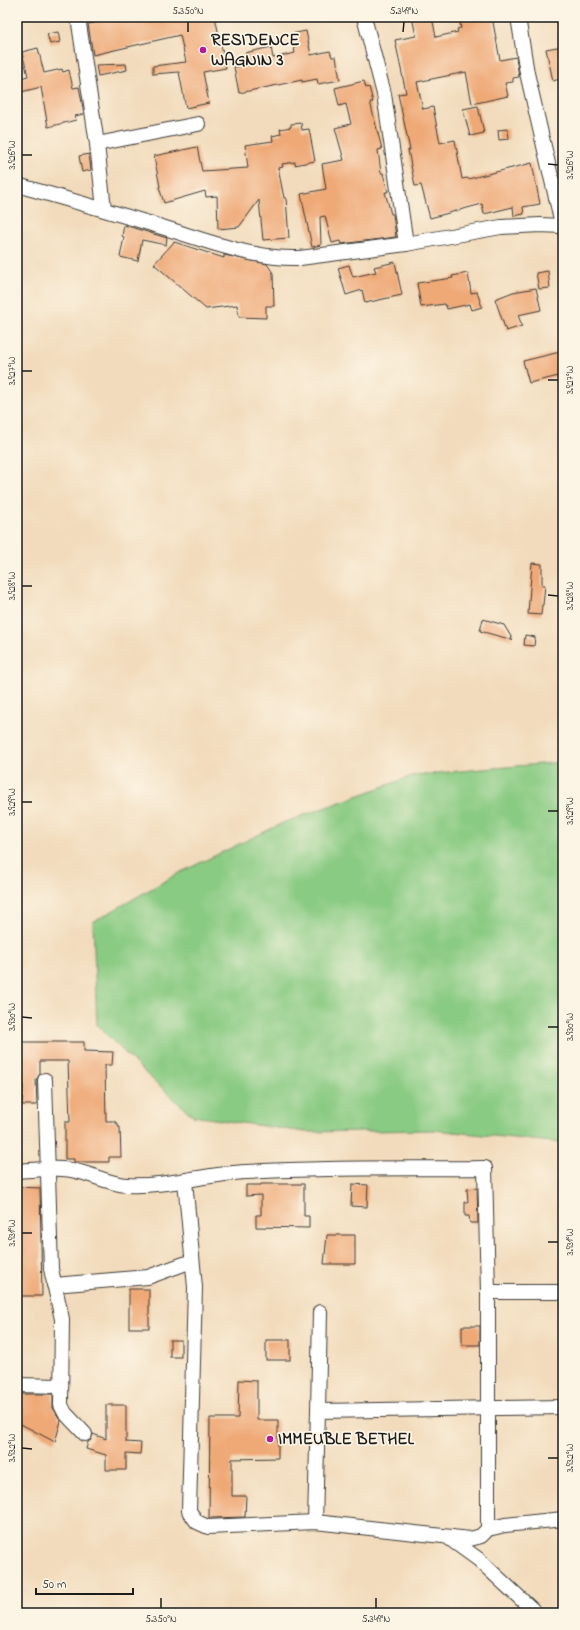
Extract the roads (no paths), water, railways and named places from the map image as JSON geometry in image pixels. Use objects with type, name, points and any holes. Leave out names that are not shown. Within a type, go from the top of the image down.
[{"type":"street","points":[[78,17],[97,144],[104,209]]},
{"type":"street","points":[[364,17],[384,94],[406,244]]},
{"type":"street","points":[[17,185],[104,209],[236,249],[284,258],[300,258],[406,244],[501,227],[540,225],[563,227],[527,73],[518,17]]},
{"type":"street","points":[[97,144],[198,124]]},
{"type":"street","points":[[45,1080],[52,1269],[62,1319],[60,1386],[63,1409],[85,1434]]},
{"type":"street","points":[[17,1171],[64,1169],[80,1171],[111,1182],[126,1185],[163,1184],[207,1176],[245,1172],[318,1169],[485,1168],[488,1292],[488,1529]]},
{"type":"street","points":[[185,1180],[195,1287],[189,1511],[197,1522],[208,1527],[315,1522],[470,1539],[481,1536],[488,1529],[522,1523],[563,1519]]},
{"type":"street","points":[[54,1285],[148,1277],[192,1261]]},
{"type":"street","points":[[488,1292],[563,1292]]},
{"type":"street","points":[[315,1522],[320,1312]]},
{"type":"street","points":[[17,1385],[60,1386]]},
{"type":"street","points":[[318,1411],[488,1407],[563,1407]]},
{"type":"street","points":[[448,1537],[478,1559],[536,1613]]},
{"type":"place","name":"RESIDENCE WAGNIN 3","points":[[203,50]]},
{"type":"place","name":"IMMEUBLE BETHEL","points":[[270,1439]]}]
